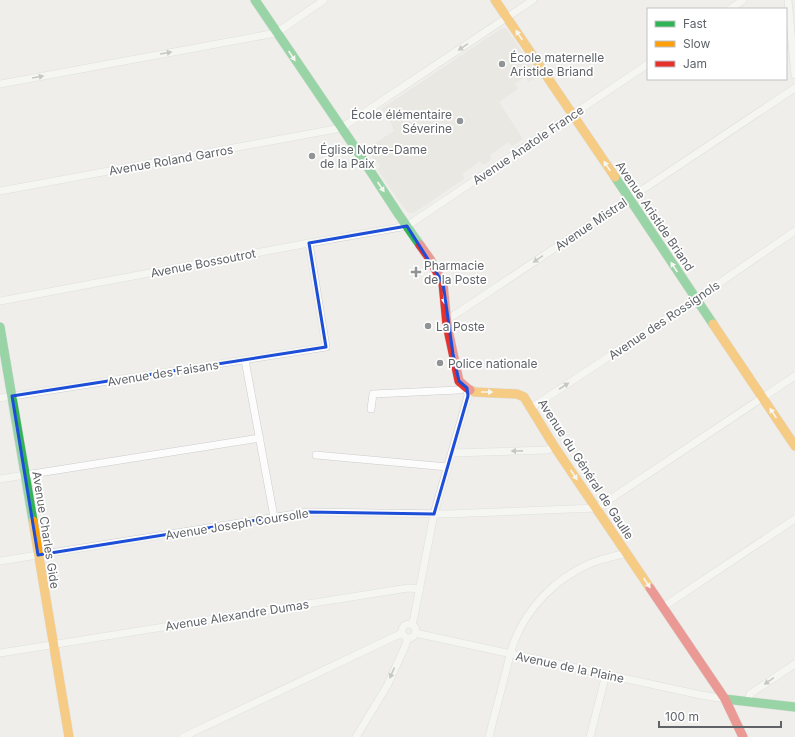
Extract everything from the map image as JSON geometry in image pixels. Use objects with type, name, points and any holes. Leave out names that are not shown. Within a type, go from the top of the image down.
[{"type":"street","points":[[184,737],[404,635],[413,637],[415,629],[412,625],[434,514],[468,396],[467,388],[459,381],[446,320],[443,283],[430,259],[255,0]]},
{"type":"street","points":[[0,84],[276,33],[324,0]]},
{"type":"street","name":"Avenue Aristide Briand","points":[[496,0],[795,446]]},
{"type":"street","points":[[341,128],[533,0]]},
{"type":"street","points":[[731,8],[743,0]]},
{"type":"street","points":[[788,0],[795,75]]},
{"type":"street","name":"Avenue Anatole France","points":[[407,226],[647,65]]},
{"type":"street","name":"Avenue Mistral","points":[[446,320],[795,88]]},
{"type":"street","name":"Avenue Roland Garros","points":[[0,191],[341,128]]},
{"type":"street","name":"Avenue Bossoutrot","points":[[0,301],[407,226]]},
{"type":"street","name":"Avenue des Rossignols","points":[[531,408],[696,299],[795,231]]},
{"type":"street","name":"Avenue des Faisans","points":[[0,398],[326,347],[309,243]]},
{"type":"street","name":"Avenue Charles Gide","points":[[0,327],[69,737]]},
{"type":"street","points":[[245,360],[274,517]]},
{"type":"street","points":[[597,508],[795,376]]},
{"type":"street","points":[[371,409],[373,394],[458,390],[467,388]]},
{"type":"street","name":"Avenue du Général de Gaulle","points":[[467,388],[475,392],[517,394],[524,397],[554,446],[725,699],[743,737]]},
{"type":"street","points":[[0,479],[260,438]]},
{"type":"street","points":[[452,453],[547,450],[554,446]]},
{"type":"street","points":[[316,454],[448,467]]},
{"type":"street","name":"Avenue Joseph Coursolle","points":[[0,561],[308,512],[434,514],[597,508]]},
{"type":"street","points":[[663,607],[795,519]]},
{"type":"street","points":[[489,737],[515,641],[532,610],[544,595],[574,572],[589,564],[627,553]]},
{"type":"street","name":"Avenue Alexandre Dumas","points":[[0,652],[408,588],[420,589]]},
{"type":"street","points":[[356,737],[387,686],[404,649],[407,641],[402,629],[405,625],[412,625]]},
{"type":"street","name":"Avenue de la Plaine","points":[[415,633],[725,699]]},
{"type":"street","points":[[748,701],[750,694],[795,664]]},
{"type":"street","points":[[590,737],[606,674]]},
{"type":"street","points":[[725,699],[795,707]]},
{"type":"highlighted area","points":[[407,226],[443,283],[453,354],[459,381],[467,388],[468,396],[434,514],[308,512],[38,555],[12,396],[326,347],[309,243]]},
{"type":"shaded area","points":[[502,28],[506,28],[539,76],[528,82],[525,77],[515,84],[518,89],[499,102],[523,139],[512,146],[509,142],[490,155],[491,160],[485,164],[482,164],[480,161],[462,174],[464,179],[414,213],[408,213],[378,170],[380,166],[368,152],[371,150],[369,147],[394,131],[391,123],[381,109]]},
{"type":"traffic: fast","points":[[255,0],[420,245]]},
{"type":"traffic: fast","points":[[615,177],[713,324]]},
{"type":"traffic: fast","points":[[0,327],[33,521]]},
{"type":"traffic: fast","points":[[725,699],[795,707]]},
{"type":"traffic: slow","points":[[495,0],[615,177]]},
{"type":"traffic: slow","points":[[713,324],[795,446]]},
{"type":"traffic: slow","points":[[470,390],[475,392],[517,394],[524,397],[554,446],[650,588]]},
{"type":"traffic: slow","points":[[33,521],[69,737]]},
{"type":"traffic: jam","points":[[420,245],[430,259],[443,283],[447,325],[459,381],[470,390]]},
{"type":"traffic: jam","points":[[650,588],[725,699],[743,737]]},
{"type":"place","name":"École maternelle Aristide Briand","points":[[502,64]]},
{"type":"place","name":"École élémentaire Séverine","points":[[460,121]]},
{"type":"place","name":"Église Notre-Dame de la Paix","points":[[312,156]]},
{"type":"place","name":"Pharmacie de la Poste","points":[[416,272]]},
{"type":"place","name":"La Poste","points":[[428,326]]},
{"type":"place","name":"Police nationale","points":[[440,363]]}]
